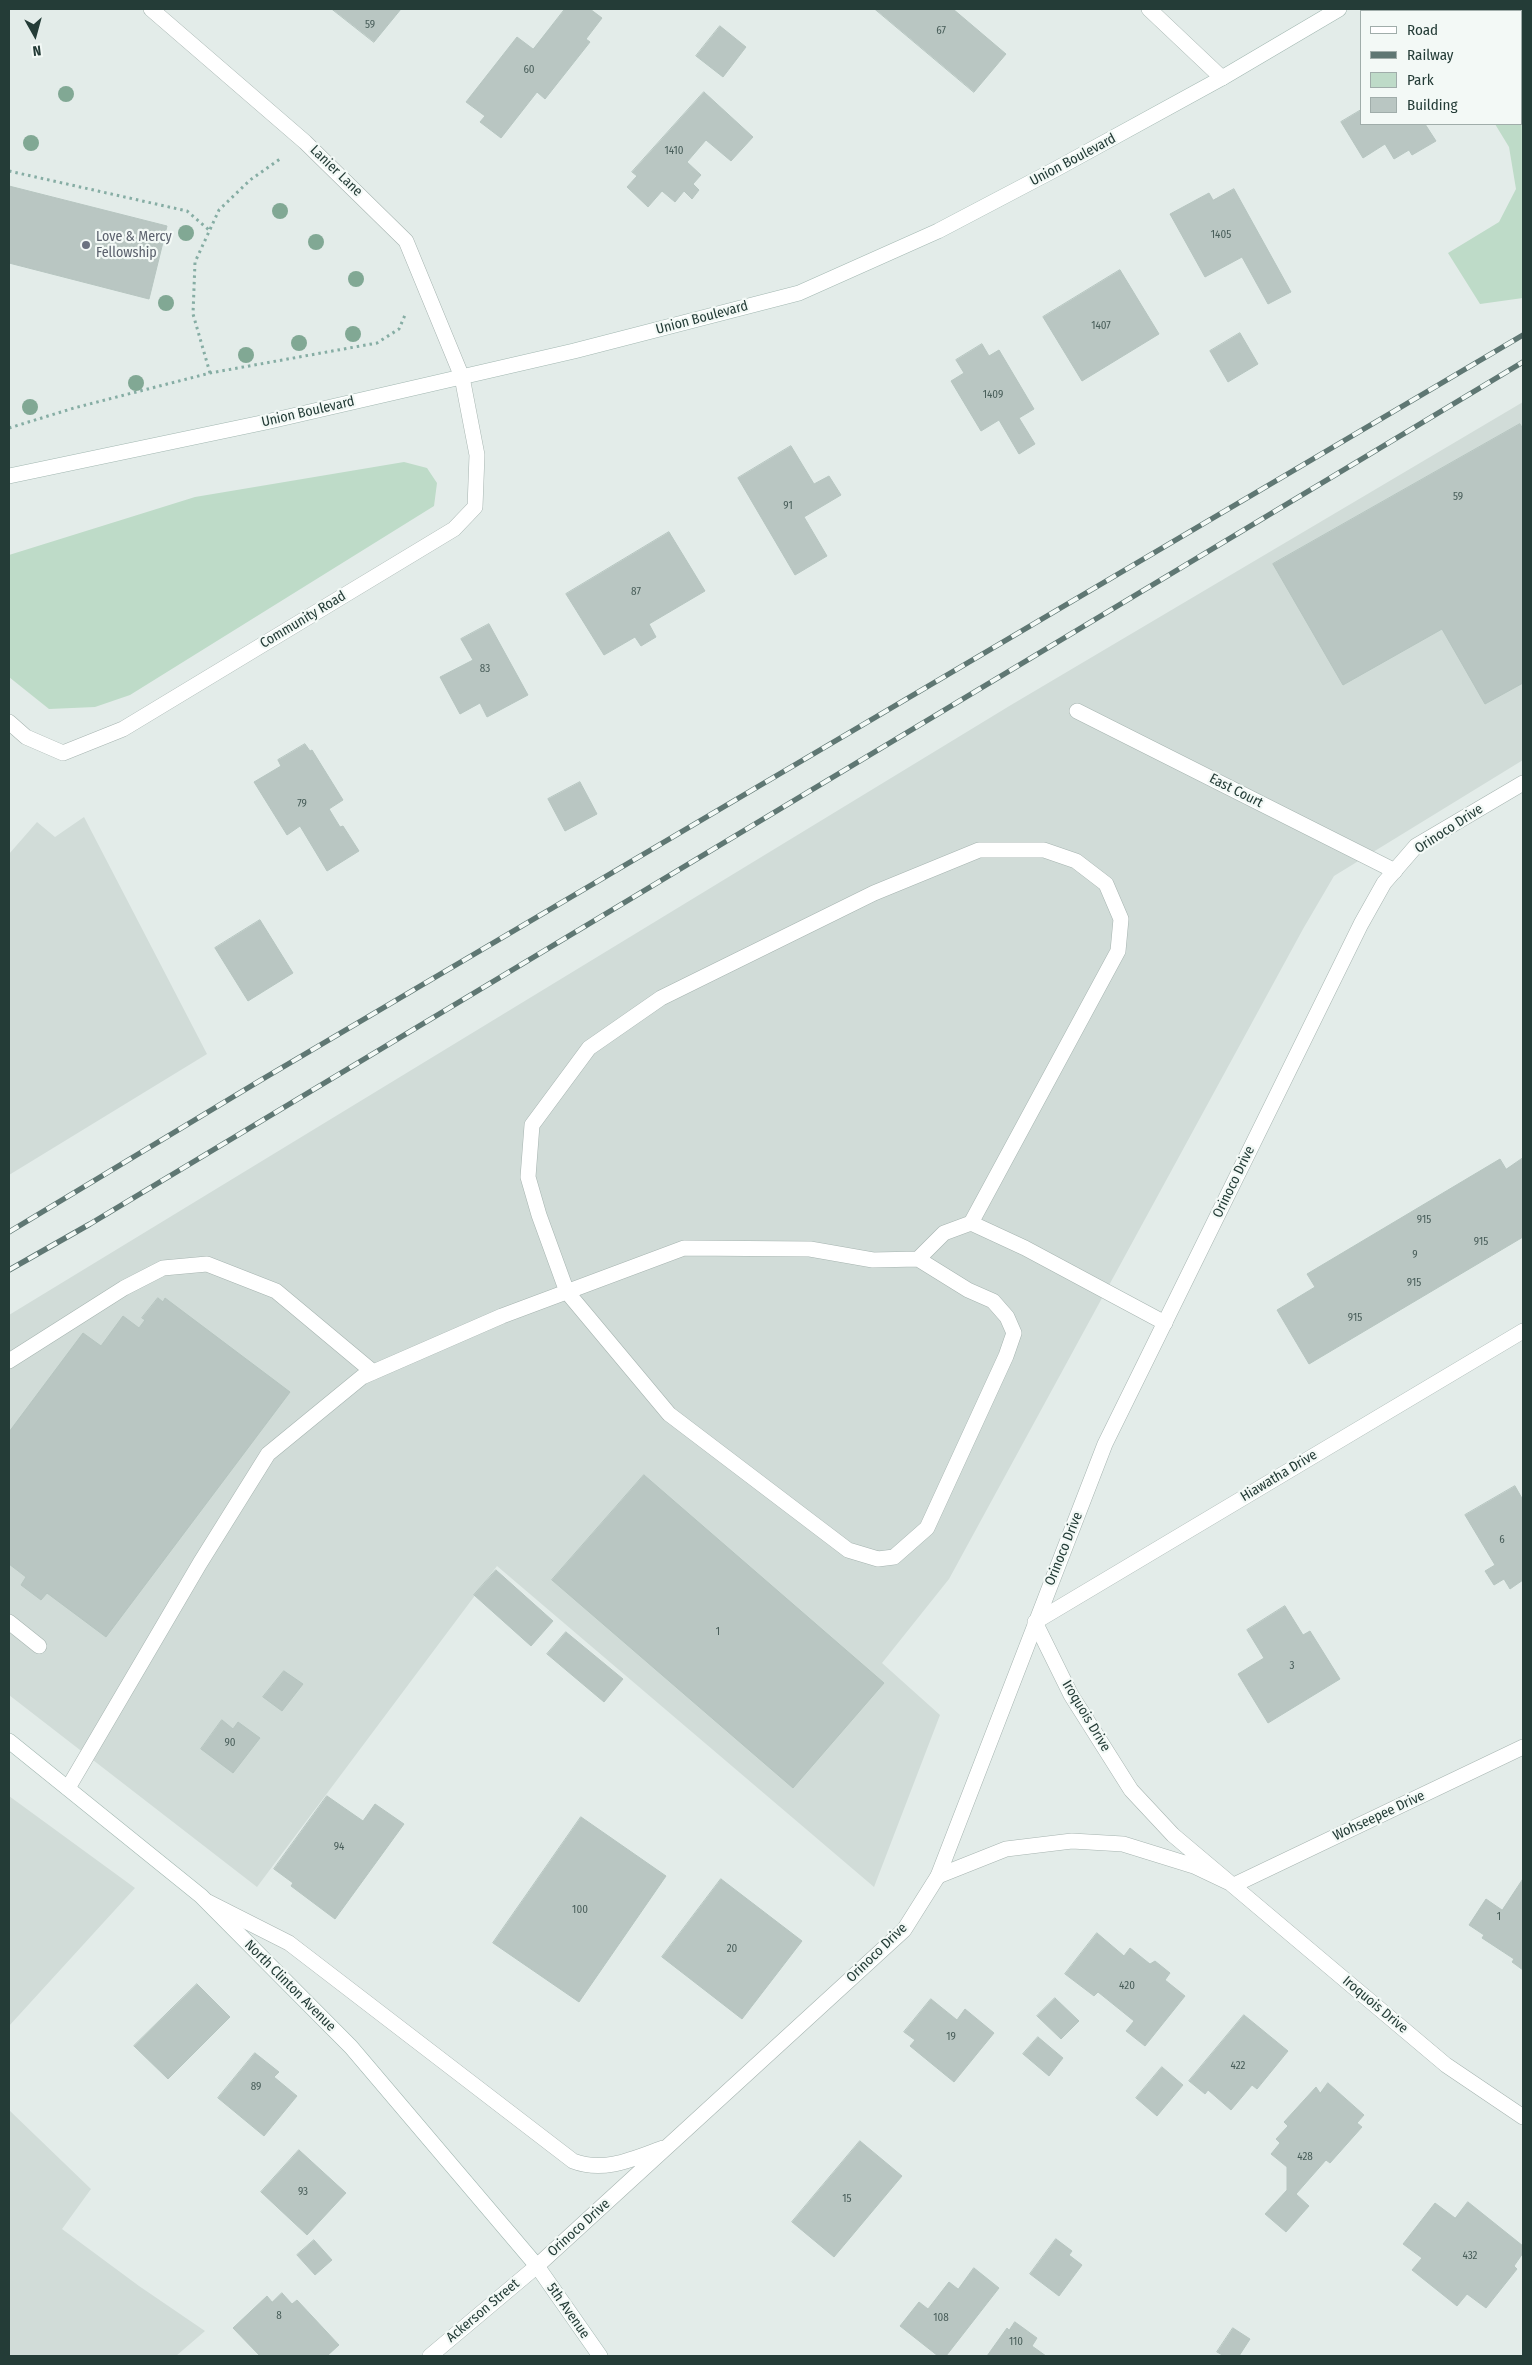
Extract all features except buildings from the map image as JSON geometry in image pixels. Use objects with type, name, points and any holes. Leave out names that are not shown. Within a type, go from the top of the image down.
[{"type":"street","name":"Lanier Lane","points":[[150,9],[305,142],[406,241],[462,377]]},
{"type":"street","points":[[1150,9],[1222,78]]},
{"type":"street","name":"Union Boulevard","points":[[9,476],[266,422],[462,377],[574,351],[799,293],[938,231],[1222,78],[1339,9]]},
{"type":"street","name":"Community Road","points":[[9,722],[26,737],[64,753],[123,729],[454,529],[475,506],[477,455],[462,377]]},
{"type":"street","name":"East Court","points":[[1077,711],[1395,871]]},
{"type":"street","name":"Orinoco Drive","points":[[536,2266],[671,2145],[904,1930],[938,1876],[1105,1444],[1361,924],[1384,883],[1416,846],[1523,782]]},
{"type":"street","points":[[68,1788],[200,1563],[268,1454],[362,1377],[502,1316],[567,1292],[684,1248],[810,1249],[873,1260],[918,1259],[968,1290],[994,1301],[1007,1317],[1014,1333],[1006,1356],[927,1528],[894,1557],[878,1559],[848,1550],[669,1414],[567,1292],[539,1215],[528,1177],[532,1125],[589,1048],[661,998],[874,893],[979,850],[1044,850],[1076,861],[1106,884],[1121,919],[1118,951],[971,1223],[944,1234],[918,1259]]},
{"type":"street","points":[[971,1223],[1025,1248],[1165,1323]]},
{"type":"street","points":[[9,1360],[124,1288],[164,1268],[207,1264],[276,1291],[373,1372]]},
{"type":"street","name":"Hiawatha Drive","points":[[1035,1622],[1523,1330]]},
{"type":"street","points":[[9,1622],[39,1646]]},
{"type":"street","name":"Iroquois Drive","points":[[1035,1622],[1072,1695],[1131,1790],[1174,1835],[1446,2064],[1523,2117]]},
{"type":"street","name":"North Clinton Avenue","points":[[9,1741],[206,1900],[351,2047],[536,2266]]},
{"type":"street","name":"Wohseepee Drive","points":[[1234,1885],[1523,1747]]},
{"type":"street","name":"Iroquois Drive","points":[[938,1876],[1006,1849],[1072,1841],[1123,1844],[1194,1866],[1234,1885]]},
{"type":"street","points":[[206,1900],[289,1943],[573,2161],[586,2166],[620,2164],[671,2145]]},
{"type":"street","name":"Ackerson Street","points":[[430,2356],[536,2266]]},
{"type":"street","name":"5th Avenue","points":[[536,2266],[600,2356]]},
{"type":"path","points":[[210,373],[193,314],[195,262],[219,210],[250,180],[305,142]]},
{"type":"path","points":[[9,171],[187,212],[209,230]]},
{"type":"path","points":[[9,428],[74,408],[210,373],[377,343],[399,328],[408,309]]},
{"type":"shaded area","points":[[1523,402],[1523,760],[1334,876],[1303,929],[949,1579],[882,1663],[940,1715],[874,1887],[497,1566],[257,1887],[9,1695],[9,1315],[1011,705]]},
{"type":"shaded area","points":[[84,817],[207,1054],[9,1175],[9,854],[37,822],[55,837]]},
{"type":"shaded area","points":[[9,1796],[135,1888],[9,2026]]},
{"type":"shaded area","points":[[9,2110],[91,2189],[62,2229],[139,2286],[205,2331],[176,2356],[9,2356]]},
{"type":"green space","points":[[1522,63],[1523,298],[1480,304],[1448,253],[1499,222],[1516,189],[1509,147],[1496,125],[1522,125]]},
{"type":"green space","points":[[404,462],[427,468],[437,483],[434,506],[130,695],[95,707],[49,709],[9,677],[9,555],[195,497]]},
{"type":"railway","points":[[9,1232],[261,1080],[1523,335]]},
{"type":"railway","points":[[9,1270],[90,1224],[1523,362]]},
{"type":"place","name":"Love & Mercy Fellowship","points":[[86,245]]}]
